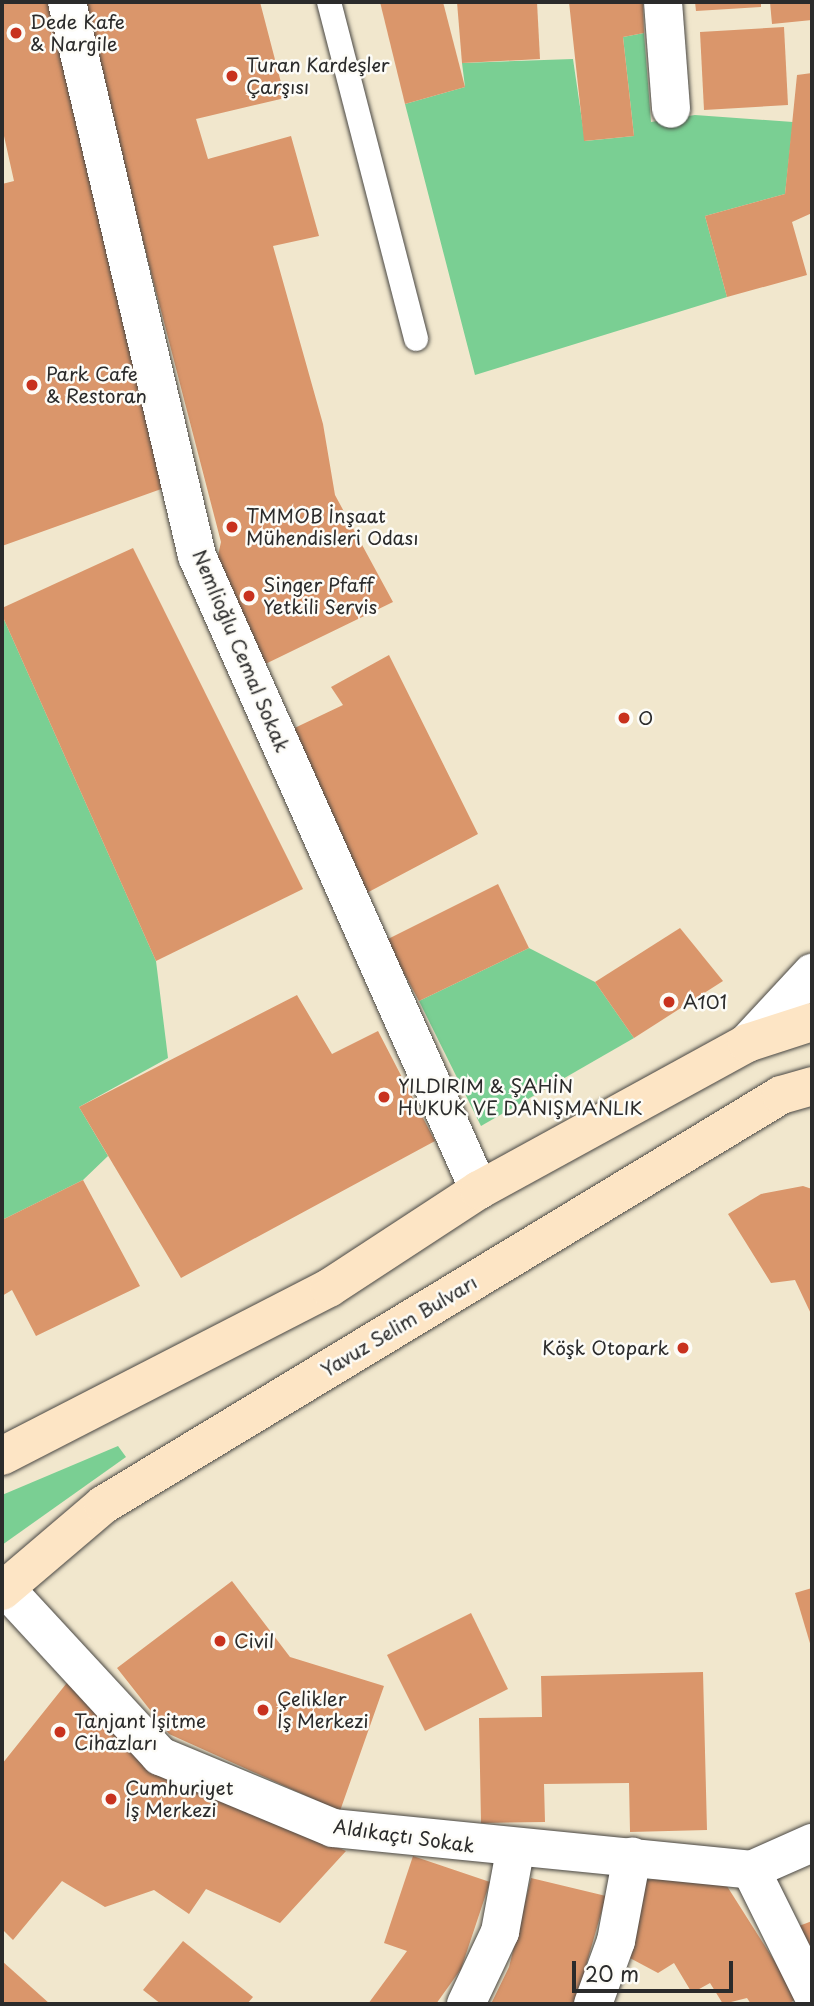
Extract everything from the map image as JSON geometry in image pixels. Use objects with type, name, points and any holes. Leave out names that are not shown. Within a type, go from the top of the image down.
[{"type":"main road","points":[[2,1457],[329,1288],[479,1190],[747,1043],[812,1022]]},
{"type":"main road","name":"Yavuz Selim Bulvarı","points":[[4,1589],[103,1505],[781,1095],[812,1086]]},
{"type":"street","name":"Nemlioğlu Cemal Sokak","points":[[66,2],[197,556],[479,1190]]},
{"type":"street","points":[[663,2],[671,109]]},
{"type":"street","points":[[747,1043],[812,973]]},
{"type":"street","name":"Aldıkaçtı Sokak","points":[[4,1589],[160,1756],[333,1828],[515,1851],[632,1856],[751,1870]]},
{"type":"street","points":[[812,1843],[751,1870],[812,1993]]},
{"type":"street","points":[[466,2004],[500,1932],[515,1851]]},
{"type":"street","points":[[593,2004],[616,1941],[632,1856]]},
{"type":"lane","points":[[329,2],[416,339]]},
{"type":"green space","points":[[644,33],[651,122],[695,115],[793,122],[785,194],[705,216],[727,297],[475,375],[405,104],[465,87],[462,63],[573,59],[585,141],[634,136],[623,37]]},
{"type":"green space","points":[[2,615],[156,961],[168,1058],[79,1107],[108,1156],[83,1180],[2,1220]]},
{"type":"green space","points":[[529,948],[595,982],[634,1038],[481,1126],[419,1001]]},
{"type":"green space","points":[[118,1446],[126,1457],[2,1545],[2,1495]]},
{"type":"building","points":[[2,2],[48,2],[178,483],[2,546],[2,184],[14,181],[2,127]]},
{"type":"building","points":[[81,2],[260,2],[285,98],[196,119],[208,159],[291,136],[319,236],[273,246],[323,424],[335,495],[393,602],[253,670],[212,583],[221,542]]},
{"type":"building","points":[[380,2],[443,2],[465,87],[405,104]]},
{"type":"building","points":[[457,2],[537,2],[540,59],[462,63]]},
{"type":"building","points":[[569,2],[643,2],[644,33],[623,37],[634,136],[584,141]]},
{"type":"building","points":[[695,2],[761,2],[761,7],[696,11]]},
{"type":"building","points":[[770,2],[812,2],[812,20],[772,24]]},
{"type":"building","points":[[784,27],[788,105],[704,110],[700,32]]},
{"type":"building","points":[[812,73],[812,213],[792,222],[807,275],[727,297],[705,216],[785,194],[797,75]]},
{"type":"building","points":[[133,548],[303,889],[156,961],[2,615],[2,608]]},
{"type":"building","points":[[389,655],[478,834],[361,896],[284,733],[343,705],[331,687]]},
{"type":"building","points":[[498,884],[529,948],[419,1001],[386,940]]},
{"type":"building","points":[[680,928],[723,981],[634,1038],[595,982]]},
{"type":"building","points":[[297,995],[332,1054],[378,1031],[435,1141],[181,1278],[79,1107]]},
{"type":"building","points":[[83,1180],[140,1286],[36,1336],[12,1290],[2,1296],[2,1220]]},
{"type":"building","points":[[803,1186],[812,1189],[812,1316],[795,1280],[771,1283],[728,1214],[761,1194]]},
{"type":"building","name":"Çelikler İş Merkezi","points":[[232,1581],[290,1657],[384,1686],[340,1811],[169,1734],[117,1668]]},
{"type":"building","points":[[812,1588],[812,1650],[795,1593]]},
{"type":"building","points":[[471,1613],[508,1689],[425,1731],[387,1655]]},
{"type":"building","points":[[703,1672],[707,1830],[630,1832],[629,1783],[544,1784],[545,1822],[481,1823],[479,1718],[542,1717],[541,1676]]},
{"type":"building","name":"Cumhuriyet İş Merkezi","points":[[70,1679],[150,1770],[346,1851],[280,1923],[206,1889],[189,1914],[154,1890],[105,1907],[62,1881],[13,1940],[2,1929],[2,1764]]},
{"type":"building","points":[[413,1856],[490,1882],[461,1969],[436,2004],[368,2004],[407,1951],[384,1943]]},
{"type":"building","points":[[690,1875],[725,1883],[798,1998],[788,2004],[751,2004],[747,1998],[723,2004],[710,1983],[692,1993],[674,1963],[658,1973],[628,1957],[639,1881]]},
{"type":"building","points":[[531,1878],[606,1896],[575,2004],[491,2004],[509,1967]]},
{"type":"building","points":[[812,1921],[812,1960],[799,1926]]},
{"type":"building","points":[[183,1941],[253,1997],[247,2004],[161,2004],[143,1990]]},
{"type":"building","points":[[2,1961],[50,2004],[2,2004]]},
{"type":"place","name":"Dede Kafe & Nargile","points":[[16,33]]},
{"type":"place","name":"Turan Kardeşler Çarşısı","points":[[232,76]]},
{"type":"place","name":"Park Cafe & Restoran","points":[[32,385]]},
{"type":"place","name":"TMMOB İnşaat Mühendisleri Odası","points":[[232,527]]},
{"type":"place","name":"Singer Pfaff Yetkili Servis","points":[[249,596]]},
{"type":"place","name":"O","points":[[624,718]]},
{"type":"place","name":"A101","points":[[669,1002]]},
{"type":"place","name":"YILDIRIM & ŞAHİN HUKUK VE DANIŞMANLIK","points":[[384,1097]]},
{"type":"place","name":"Köşk Otopark","points":[[683,1348]]},
{"type":"place","name":"Civil","points":[[220,1641]]},
{"type":"place","name":"Çelikler İş Merkezi","points":[[263,1710]]},
{"type":"place","name":"Tanjant İşitme Cihazları","points":[[60,1732]]},
{"type":"place","name":"Cumhuriyet İş Merkezi","points":[[111,1799]]}]
